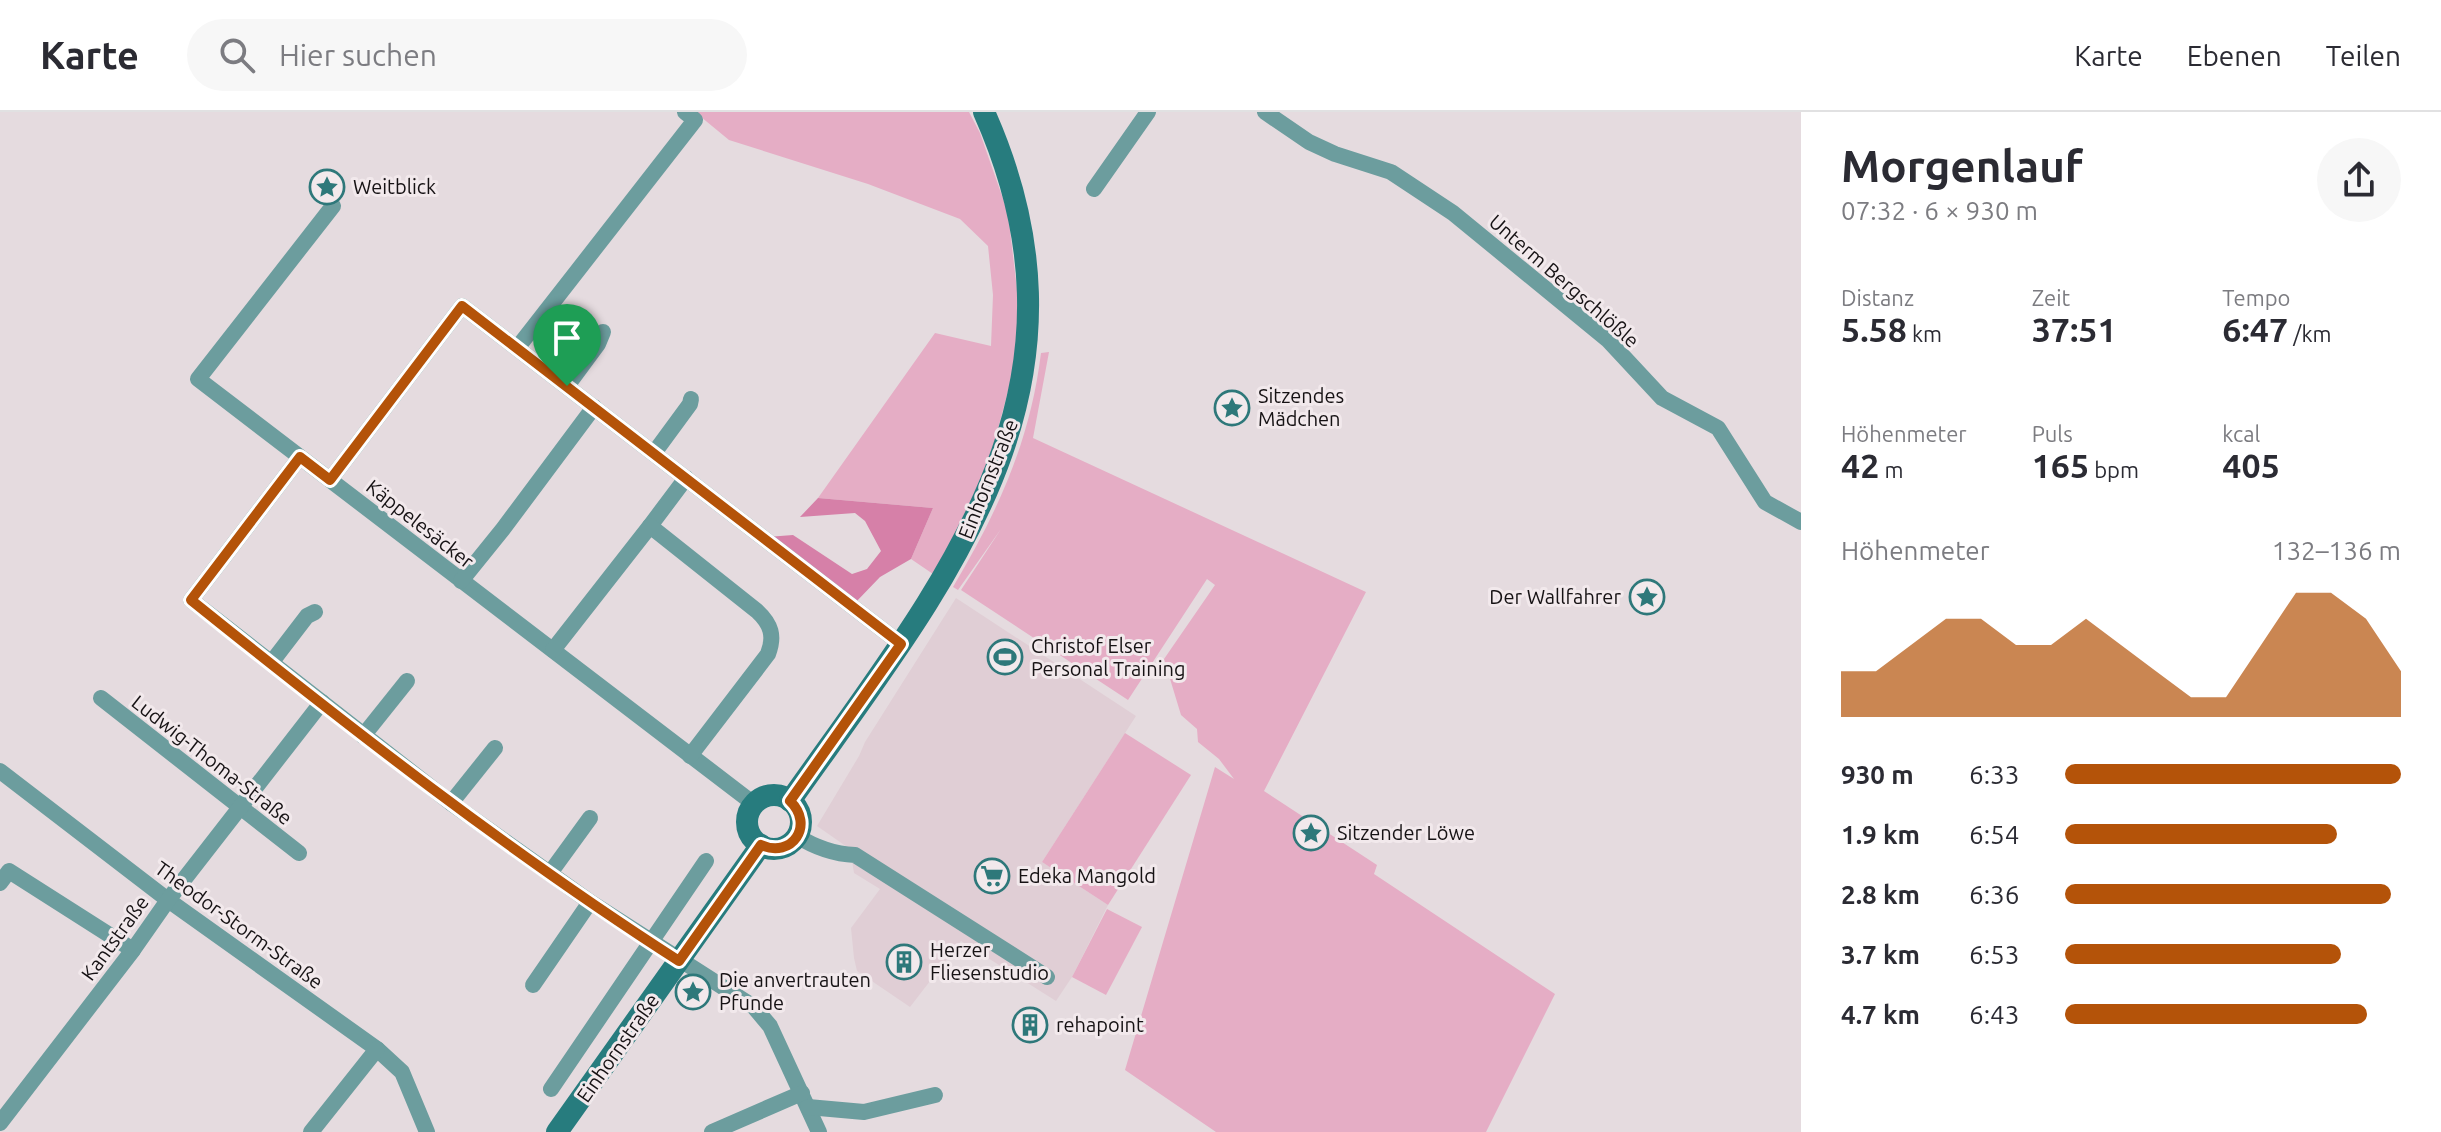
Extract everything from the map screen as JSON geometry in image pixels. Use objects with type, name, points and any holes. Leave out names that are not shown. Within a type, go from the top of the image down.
[{"type":"main road","name":"Einhornstraße","points":[[790,801],[940,585],[978,515],[1016,409],[1027,346],[1028,299],[1018,209],[1001,152],[984,112]]},
{"type":"main road","points":[[776,795],[790,801],[801,817],[797,836],[786,847],[778,849],[754,840],[747,823],[754,804],[767,796],[776,795]]},
{"type":"main road","name":"Einhornstraße","points":[[557,1132],[761,845]]},
{"type":"street","points":[[518,347],[695,120],[685,112]]},
{"type":"street","points":[[1094,189],[1148,112]]},
{"type":"street","name":"Unterm Bergschlößle","points":[[1265,112],[1309,142],[1391,172],[1453,213],[1608,340],[1662,398],[1718,428],[1765,502],[1801,522]]},
{"type":"street","name":"Käppelesäcker","points":[[333,206],[198,379],[754,804]]},
{"type":"street","points":[[330,480],[462,306],[901,644]]},
{"type":"street","points":[[567,386],[598,344],[603,332]]},
{"type":"street","points":[[654,453],[691,399]]},
{"type":"street","points":[[461,581],[594,407]]},
{"type":"street","points":[[300,457],[191,600],[451,803],[590,902],[743,999],[764,1016],[819,1132]]},
{"type":"street","points":[[553,650],[686,478]]},
{"type":"street","points":[[650,526],[757,611],[771,631],[768,654],[690,756]]},
{"type":"street","points":[[271,663],[307,616],[315,612]]},
{"type":"street","points":[[363,736],[407,681]]},
{"type":"street","name":"Ludwig-Thoma-Straße","points":[[101,698],[299,853]]},
{"type":"street","name":"Kantstraße","points":[[0,1123],[322,702]]},
{"type":"street","points":[[451,803],[495,748]]},
{"type":"street","name":"Theodor-Storm-Straße","points":[[0,771],[168,900],[377,1049],[402,1072],[427,1132]]},
{"type":"street","points":[[550,873],[590,818]]},
{"type":"street","points":[[797,836],[820,849],[840,855],[855,855],[1047,977]]},
{"type":"street","points":[[551,1089],[706,861]]},
{"type":"street","points":[[0,883],[9,871],[133,950]]},
{"type":"street","points":[[533,985],[590,902]]},
{"type":"street","points":[[311,1132],[377,1049]]},
{"type":"street","points":[[712,1132],[805,1100],[864,1112],[935,1095]]},
{"type":"shaded area","points":[[695,112],[969,112],[980,133],[1008,213],[1020,315],[1016,361],[985,478],[933,574],[911,559],[933,508],[818,498],[935,333],[991,346],[993,295],[988,246],[960,219],[868,184],[729,140]]},
{"type":"shaded area","points":[[1049,352],[1033,438],[1366,592],[1264,791],[1377,865],[1374,874],[1555,994],[1486,1132],[1216,1132],[1125,1070],[1215,767],[1234,779],[1219,759],[1198,742],[1197,729],[1181,715],[1164,659],[1215,585],[1207,579],[1128,700],[961,590],[1001,529],[958,590],[953,587],[1010,475],[1029,416],[1041,353]]},
{"type":"shaded area","points":[[818,498],[933,508],[911,559],[880,577],[855,603],[767,537],[793,535],[852,574],[867,569],[881,551],[865,521],[855,513],[800,517]]},
{"type":"shaded area","points":[[956,598],[1136,716],[1042,862],[1108,905],[1072,977],[1056,1001],[961,941],[910,1007],[857,971],[851,928],[880,889],[854,873],[850,849],[817,826],[865,742]]},
{"type":"shaded area","points":[[1125,733],[1191,775],[1108,905],[1042,862]]},
{"type":"shaded area","points":[[1107,909],[1142,927],[1106,995],[1072,977]]},
{"type":"place","name":"Weitblick","points":[[327,187]]},
{"type":"place","name":"Sitzendes Mädchen","points":[[1232,408]]},
{"type":"place","name":"Der Wallfahrer","points":[[1647,597]]},
{"type":"place","name":"Christof Elser Personal Training","points":[[1005,657]]},
{"type":"place","name":"Sitzender Löwe","points":[[1311,833]]},
{"type":"place","name":"Edeka Mangold","points":[[992,876]]},
{"type":"place","name":"Herzer Fliesenstudio","points":[[904,962]]},
{"type":"place","name":"Die anvertrauten Pfunde","points":[[693,992]]},
{"type":"place","name":"rehapoint","points":[[1030,1025]]},
{"type":"route","points":[[462,306],[567,386],[901,644],[790,801],[801,817],[799,834],[786,847],[769,849],[761,845],[679,961],[451,803],[191,600],[300,457],[330,480],[462,306]]}]
